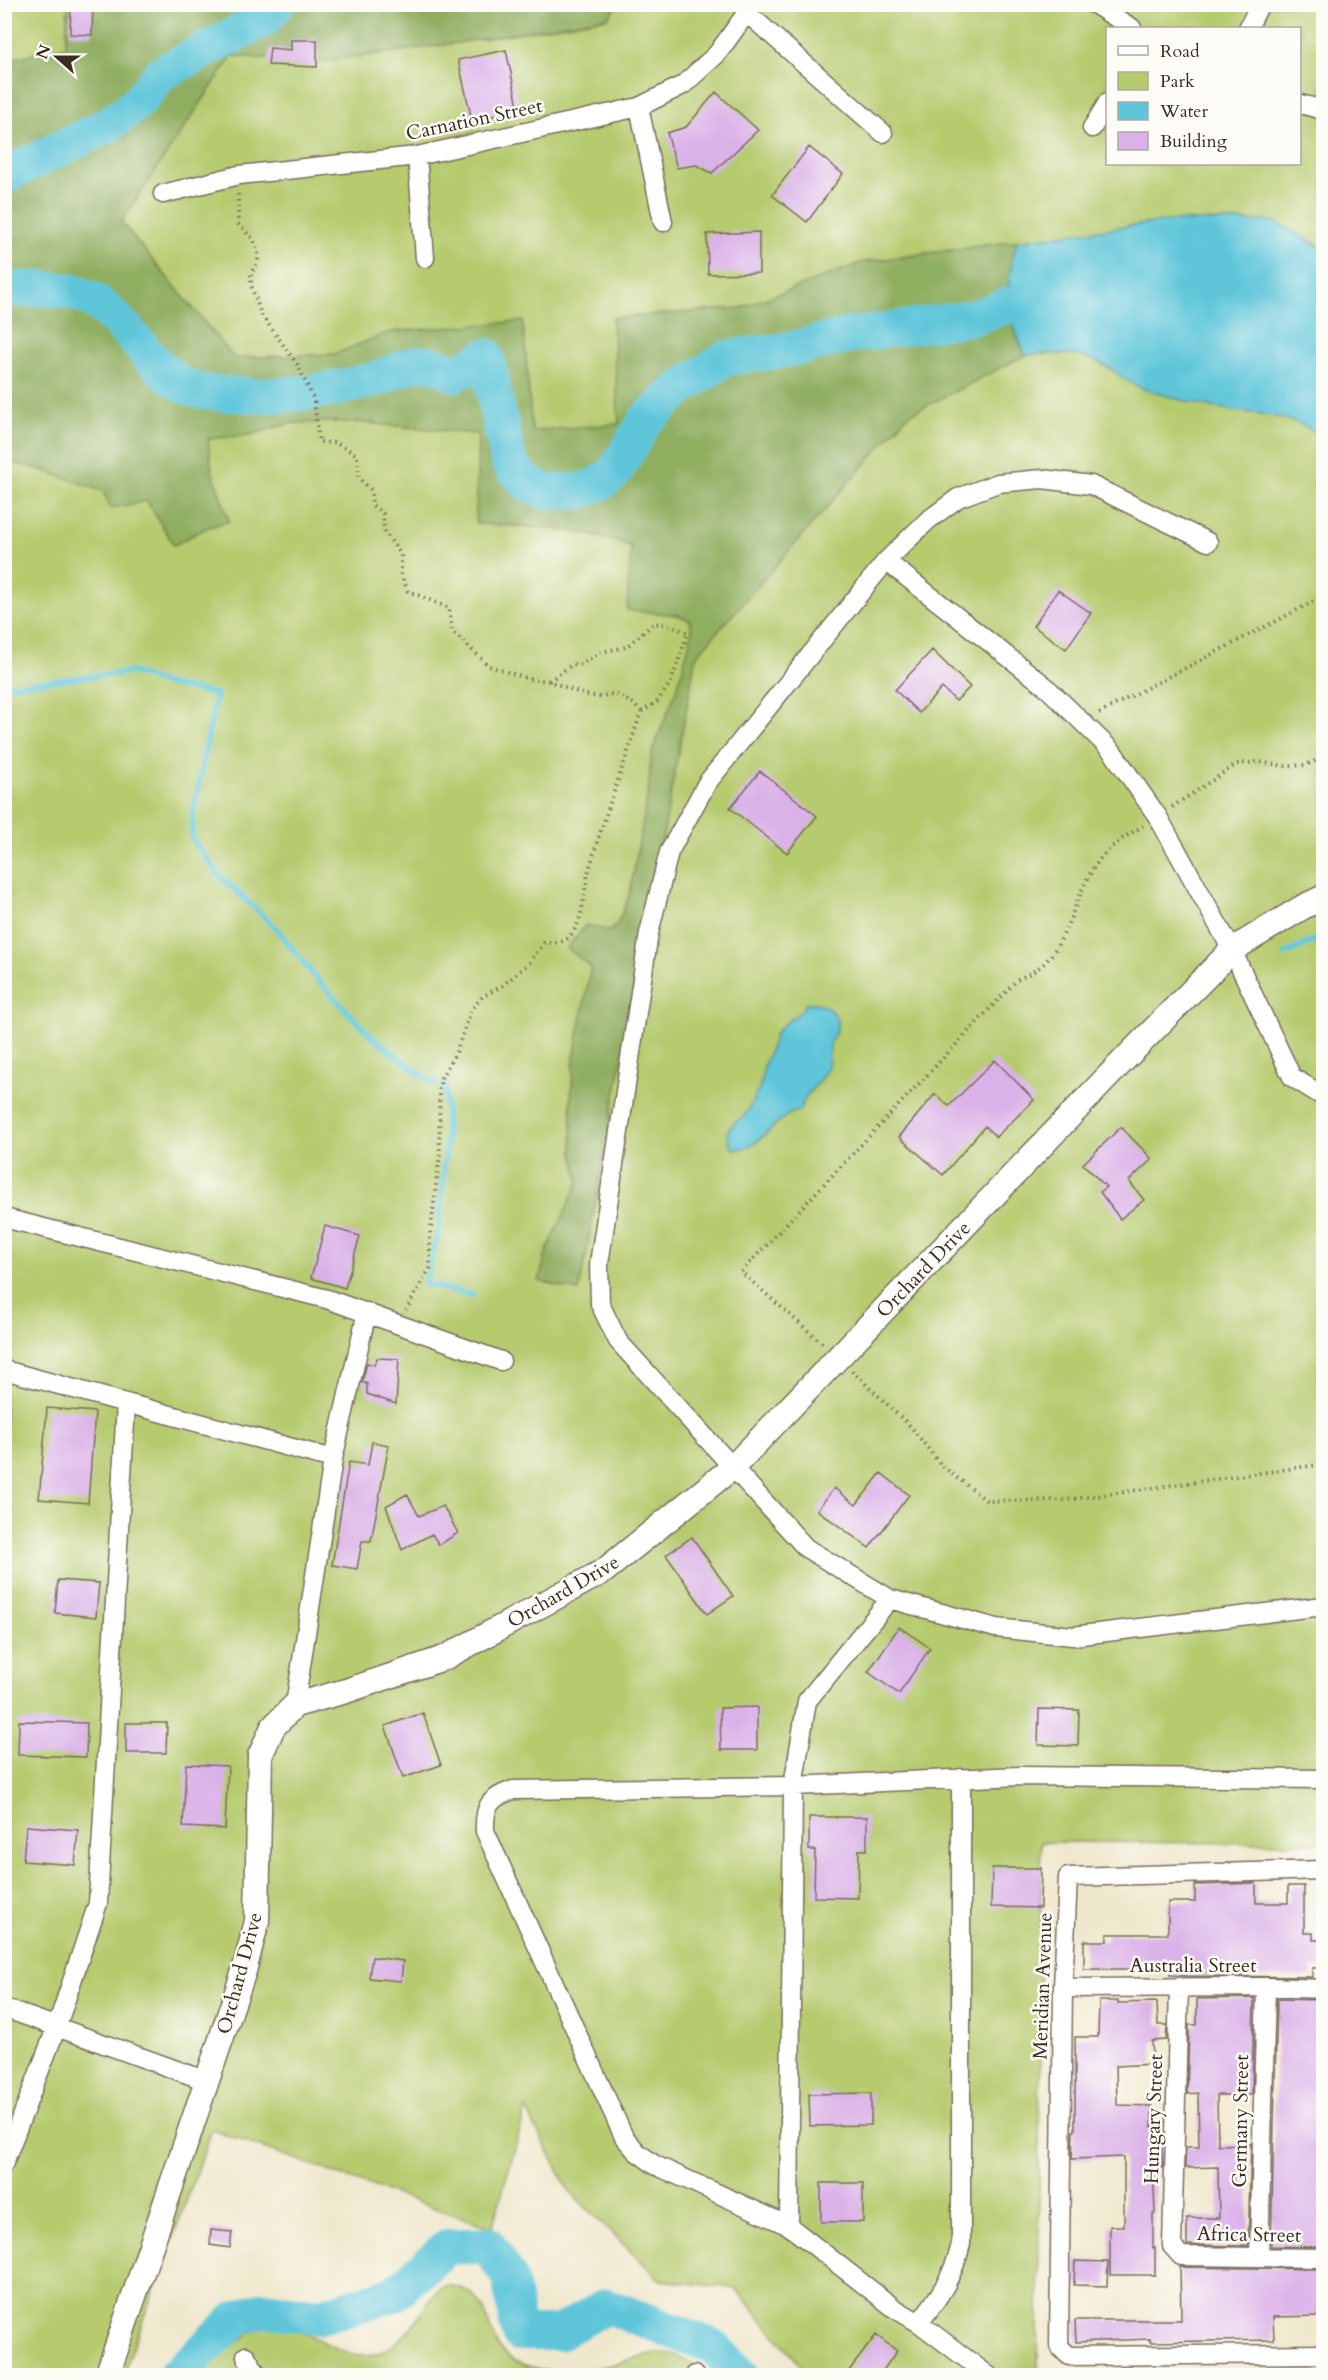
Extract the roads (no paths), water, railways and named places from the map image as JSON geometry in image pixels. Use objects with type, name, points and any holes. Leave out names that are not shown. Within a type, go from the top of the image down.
[{"type":"street","points":[[1094,4],[1130,27]]},
{"type":"street","points":[[1248,27],[1260,4]]},
{"type":"street","points":[[750,9],[883,133]]},
{"type":"street","name":"Carnation Street","points":[[163,194],[239,175],[417,156],[639,107],[683,85],[717,54],[750,9]]},
{"type":"street","points":[[1092,128],[1106,104]]},
{"type":"street","points":[[1301,104],[1323,110]]},
{"type":"street","points":[[639,107],[663,222]]},
{"type":"street","points":[[417,156],[425,258]]},
{"type":"street","points":[[1208,542],[1091,485],[1042,479],[998,483],[958,498],[927,521],[886,561],[707,783],[669,852],[649,933],[599,1264],[600,1304],[618,1341],[806,1548],[890,1599],[996,1628],[1073,1636],[1323,1606]]},
{"type":"street","points":[[886,561],[1044,685],[1112,751],[1158,817],[1232,950],[1292,1077],[1323,1097]]},
{"type":"street","name":"Orchard Drive","points":[[107,2376],[244,1971],[257,1921],[260,1756],[273,1727],[294,1705],[346,1691],[444,1658],[604,1571],[733,1467],[1232,950],[1323,897]]},
{"type":"street","points":[[4,1218],[327,1299],[501,1361]]},
{"type":"street","points":[[294,1705],[333,1459],[367,1312]]},
{"type":"street","points":[[4,1370],[333,1459]]},
{"type":"street","points":[[4,2163],[57,2026],[98,1904],[126,1404]]},
{"type":"street","points":[[789,2226],[794,1786],[807,1701],[890,1599]]},
{"type":"street","points":[[989,2376],[919,2323],[894,2308],[789,2226],[655,2164],[637,2152],[624,2137],[485,1831],[484,1816],[489,1804],[500,1794],[513,1790],[794,1786],[1020,1776],[1323,1779]]},
{"type":"street","points":[[919,2323],[942,2295],[955,2269],[961,2244],[961,1778]]},
{"type":"street","name":"Meridian Avenue","points":[[1323,1870],[1068,1877],[1063,1988],[1059,2346],[1069,2356],[1323,2354]]},
{"type":"street","name":"Hungary Street","points":[[1175,2251],[1172,2246],[1179,1987]]},
{"type":"street","name":"Germany Street","points":[[1259,2257],[1266,1987]]},
{"type":"street","name":"Australia Street","points":[[1063,1988],[1323,1989]]},
{"type":"street","points":[[4,2008],[207,2081]]},
{"type":"street","name":"Africa Street","points":[[1175,2251],[1181,2256],[1323,2258]]},
{"type":"street","points":[[246,2356],[258,2376]]},
{"type":"water","points":[[1167,221],[1274,221],[1323,248],[1323,436],[1283,418],[1207,406],[1142,388],[1100,363],[1079,356],[1069,354],[1026,355],[1013,325],[1008,299],[1010,272],[1017,241]]},
{"type":"water","points":[[806,1003],[828,1008],[837,1022],[836,1032],[829,1048],[827,1068],[800,1110],[786,1116],[756,1142],[734,1149],[729,1142],[727,1131],[745,1116],[760,1087],[764,1066],[776,1033],[801,1011]]},
{"type":"waterway","points":[[4,176],[110,124],[138,102],[160,74],[264,19],[277,4]]},
{"type":"waterway","points":[[4,289],[54,289],[82,295],[99,305],[114,318],[171,377],[187,387],[205,392],[247,395],[310,392],[373,380],[420,363],[434,364],[455,374],[486,356],[509,463],[527,483],[547,492],[580,491],[601,483],[614,473],[646,420],[681,388],[726,358],[792,349],[847,336],[976,317],[1008,305],[1058,300]]},
{"type":"waterway","points":[[4,686],[132,672],[165,684],[216,694],[193,813],[192,839],[222,878],[274,926],[321,984],[372,1037],[428,1080],[436,1083]]},
{"type":"waterway","points":[[1285,954],[1324,936]]},
{"type":"waterway","points":[[443,1085],[446,1086],[446,1144],[438,1233],[425,1284],[473,1295]]},
{"type":"waterway","points":[[175,2376],[236,2319],[264,2309],[317,2317],[394,2294],[447,2247],[488,2245],[509,2277],[519,2333],[558,2333],[607,2306],[712,2346],[742,2376]]}]
